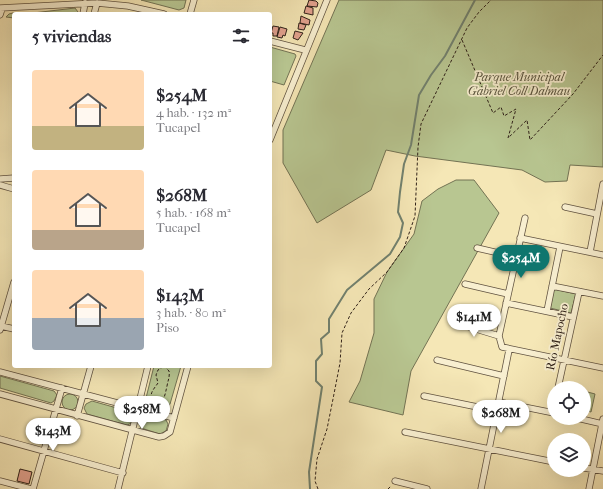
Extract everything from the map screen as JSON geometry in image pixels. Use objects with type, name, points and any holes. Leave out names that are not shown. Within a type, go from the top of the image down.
[{"type":"street","points":[[191,12],[194,0]]},
{"type":"street","points":[[272,135],[305,50],[327,0]]},
{"type":"street","points":[[0,15],[1,8],[85,3],[129,3],[158,12]]},
{"type":"street","points":[[83,12],[85,3]]},
{"type":"street","points":[[95,12],[97,3]]},
{"type":"street","points":[[272,42],[305,50]]},
{"type":"street","points":[[0,179],[12,178]]},
{"type":"street","points":[[590,252],[603,184]]},
{"type":"street","points":[[0,185],[12,188]]},
{"type":"street","points":[[565,207],[597,214]]},
{"type":"street","points":[[525,218],[499,336],[502,347],[510,350],[603,368]]},
{"type":"street","points":[[520,238],[603,255]]},
{"type":"street","points":[[546,311],[560,247]]},
{"type":"street","points":[[477,248],[516,256]]},
{"type":"street","points":[[465,284],[508,294]]},
{"type":"street","points":[[552,286],[603,296]]},
{"type":"street","points":[[12,290],[1,328],[12,329]]},
{"type":"street","name":"Río Mapocho","points":[[560,381],[579,292]]},
{"type":"street","points":[[506,303],[573,317]]},
{"type":"street","points":[[453,322],[499,336]]},
{"type":"street","points":[[481,489],[510,350]]},
{"type":"street","points":[[437,360],[504,376]]},
{"type":"street","points":[[78,416],[90,368]]},
{"type":"street","points":[[118,489],[148,368]]},
{"type":"street","points":[[0,394],[159,437],[170,432],[187,368]]},
{"type":"street","points":[[0,372],[174,418]]},
{"type":"street","points":[[0,481],[32,489],[62,388]]},
{"type":"street","points":[[424,396],[497,411]]},
{"type":"street","points":[[499,402],[547,412]]},
{"type":"street","points":[[589,489],[603,422],[591,420]]},
{"type":"street","points":[[405,432],[547,461]]},
{"type":"street","points":[[0,439],[123,473]]},
{"type":"street","points":[[593,470],[603,471]]},
{"type":"street","points":[[395,481],[427,489]]},
{"type":"path","points":[[318,489],[315,481],[317,459],[327,429],[333,399],[340,363],[342,332],[351,312],[369,289],[387,272],[404,248],[415,216],[418,146],[421,124],[462,40],[479,12],[491,0]]},
{"type":"path","points":[[462,40],[493,113],[502,107],[504,116],[516,109],[508,138],[527,120],[530,140],[573,94],[603,55]]},
{"type":"path","points":[[159,368],[156,375],[158,383],[156,384],[151,396],[156,404],[161,402],[166,394],[170,375],[167,368]]},
{"type":"green space","points":[[141,0],[186,0],[184,8],[179,10]]},
{"type":"green space","name":"Parque Municipal Gabriel Coll Dalmau","points":[[339,0],[603,0],[603,167],[570,165],[567,181],[545,182],[522,170],[415,156],[386,150],[371,190],[317,223],[283,163],[283,130]]},
{"type":"green space","points":[[75,8],[78,12],[41,12]]},
{"type":"green space","points":[[12,13],[12,18],[6,17]]},
{"type":"green space","points":[[272,48],[295,54],[296,56],[284,85],[272,82]]},
{"type":"green space","points":[[456,180],[474,180],[499,213],[411,371],[403,415],[349,402],[360,381],[374,333],[374,299],[387,272],[414,234],[422,201],[438,189]]},
{"type":"green space","points":[[554,289],[576,294],[571,313],[550,308]]},
{"type":"green space","points":[[154,368],[180,368],[170,404],[166,409],[147,405],[145,402]]},
{"type":"green space","points":[[0,376],[54,391],[57,395],[51,403],[0,388]]},
{"type":"green space","points":[[591,393],[595,394],[591,412]]},
{"type":"green space","points":[[70,394],[76,396],[78,402],[76,408],[70,410],[64,408],[62,402],[64,396]]},
{"type":"green space","points":[[92,401],[131,412],[134,418],[132,423],[127,425],[87,414],[84,408],[86,404]]},
{"type":"green space","points":[[145,414],[166,420],[168,424],[166,431],[160,434],[141,428],[139,418]]},
{"type":"building","points":[[309,0],[316,1],[318,3],[317,7],[307,6]]},
{"type":"building","points":[[306,6],[313,8],[313,15],[304,13]]},
{"type":"building","points":[[301,16],[310,20],[309,25],[300,23]]},
{"type":"building","points":[[299,23],[306,25],[304,30],[298,29]]},
{"type":"building","points":[[273,26],[279,27],[277,36],[273,36]]},
{"type":"building","points":[[280,27],[287,29],[285,36],[283,35],[282,38],[277,37]]},
{"type":"building","points":[[295,31],[303,33],[298,40],[293,38]]},
{"type":"building","points":[[20,469],[32,472],[29,484],[17,481]]},
{"type":"waterway","points":[[310,489],[309,472],[322,387],[316,381],[316,361],[322,354],[321,339],[329,332],[329,319],[347,290],[390,254],[400,237],[403,223],[398,212],[400,192],[404,164],[411,145],[419,95],[445,56],[475,0]]}]
